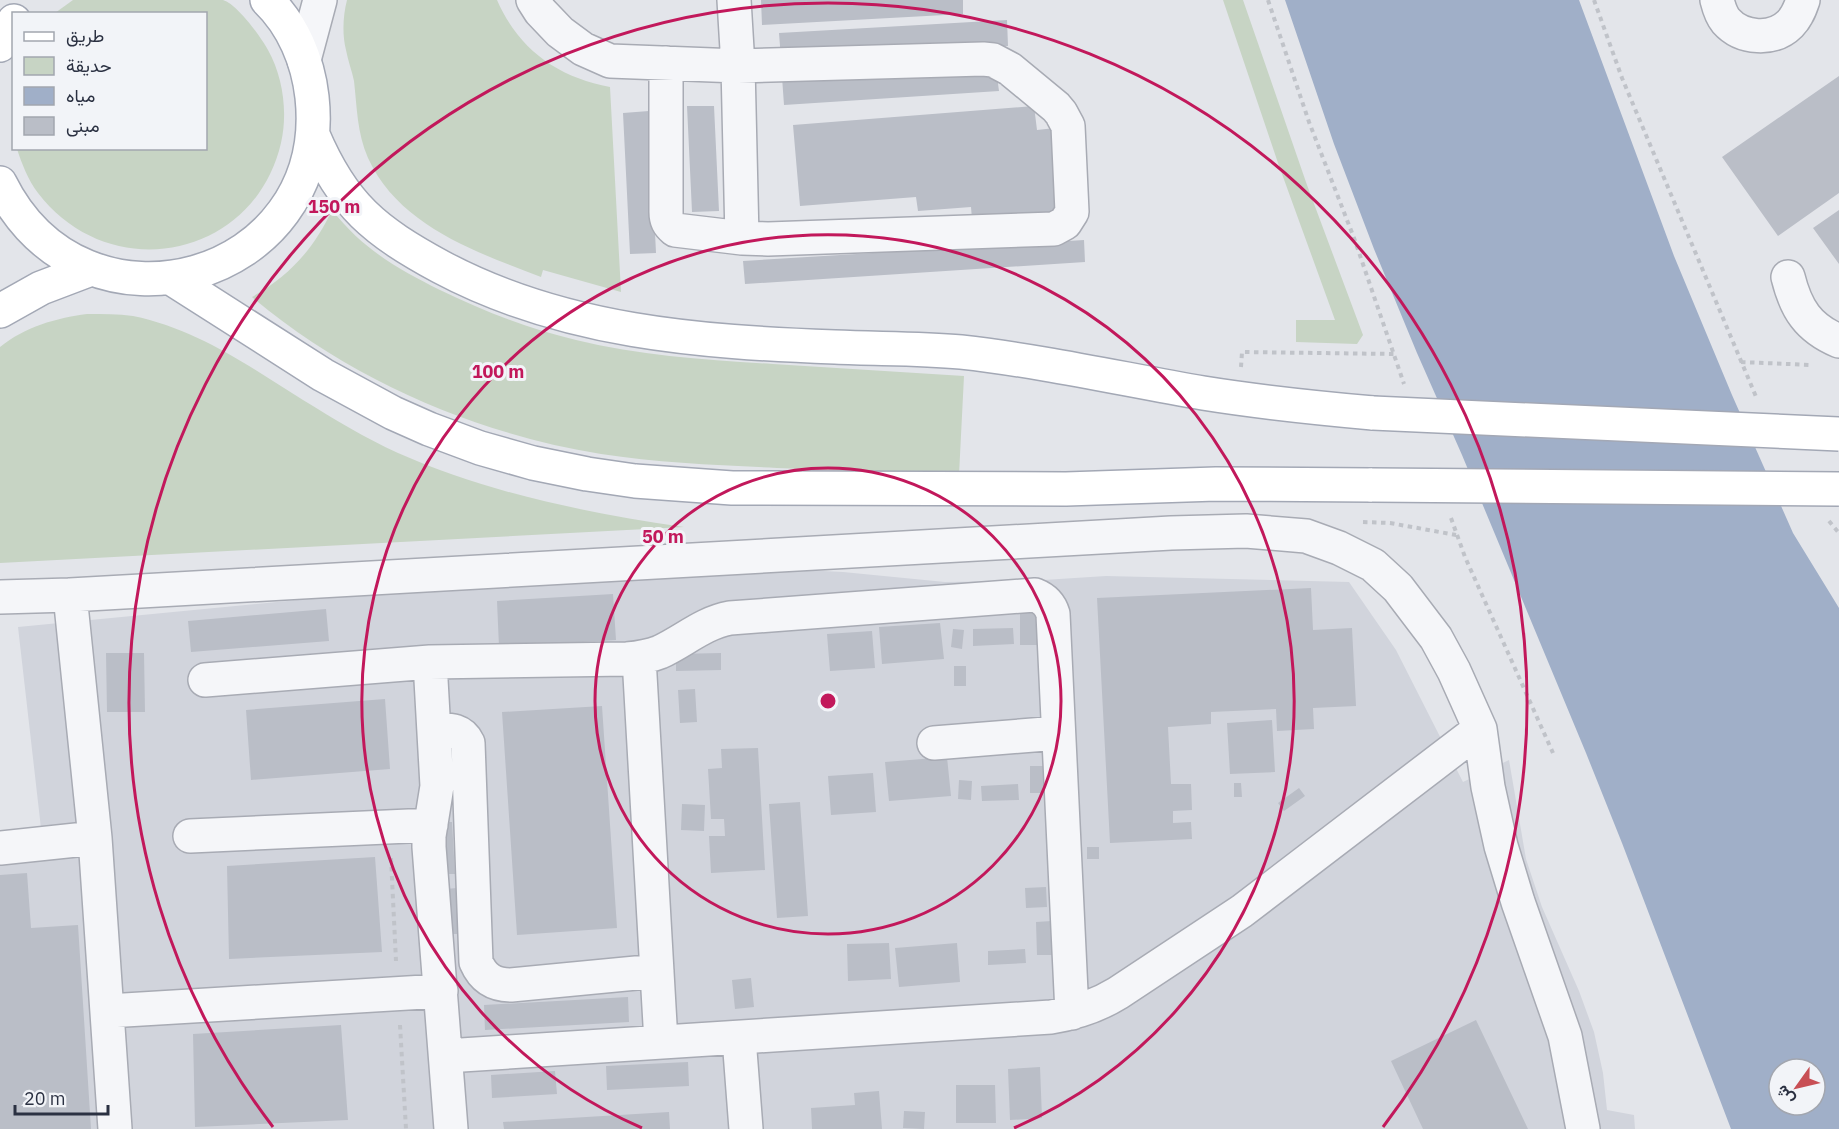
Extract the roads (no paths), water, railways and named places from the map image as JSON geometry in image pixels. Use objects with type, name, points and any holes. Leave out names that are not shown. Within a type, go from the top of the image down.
[{"type":"main road","points":[[21,12],[31,0]]},
{"type":"main road","points":[[0,183],[8,200],[44,241],[67,257],[92,269],[118,277],[144,280],[197,273],[223,263],[246,249],[266,232],[284,211],[298,187],[308,162],[313,135],[314,110],[311,84],[304,60],[296,39],[267,0]]},
{"type":"main road","points":[[0,45],[12,24]]},
{"type":"main road","points":[[313,135],[338,185],[356,207],[398,243],[485,289],[552,313],[621,328],[778,345],[958,352],[1068,367],[1206,393],[1290,405],[1373,413],[1839,434]]},
{"type":"main road","points":[[0,310],[41,288],[92,269]]},
{"type":"main road","points":[[171,278],[324,375],[393,413],[429,429],[480,448],[533,463],[635,481],[732,488],[1066,489],[1238,484],[1839,489]]},
{"type":"street","points":[[304,60],[321,0]]},
{"type":"street","points":[[533,0],[560,32],[583,49],[610,61],[666,63],[738,66],[993,60],[1010,69],[1056,107],[1065,119],[1069,134],[1072,206],[1070,218],[1061,227],[1054,229],[795,239],[742,238],[675,230],[666,219],[666,63]]},
{"type":"street","points":[[734,0],[742,238]]},
{"type":"street","points":[[1717,0],[1719,10],[1727,22],[1737,30],[1750,35],[1764,36],[1777,33],[1789,26],[1797,15],[1803,0]]},
{"type":"street","points":[[1788,277],[1801,312],[1814,327],[1839,341]]},
{"type":"street","points":[[0,597],[70,596],[1171,533],[1246,531],[1306,537],[1339,548],[1373,565],[1398,588],[1436,638],[1454,671],[1480,729],[1488,787],[1501,846],[1565,1036],[1583,1129]]},
{"type":"street","points":[[205,680],[430,662],[639,658],[662,651],[707,624],[730,618],[1035,595],[1051,607],[1053,614],[1072,1013]]},
{"type":"street","points":[[70,596],[95,838],[116,1129]]},
{"type":"street","points":[[639,658],[661,1042]]},
{"type":"street","points":[[430,662],[436,786],[429,847],[451,1129]]},
{"type":"street","points":[[446,1056],[1051,1017],[1072,1013],[1103,1002],[1242,911],[1480,729]]},
{"type":"street","points":[[434,730],[455,731],[465,737],[468,743],[476,962],[486,977],[493,983],[511,985],[657,971]]},
{"type":"street","points":[[934,743],[1058,733]]},
{"type":"street","points":[[190,836],[431,825]]},
{"type":"street","points":[[0,848],[95,838]]},
{"type":"street","points":[[108,1011],[441,991]]},
{"type":"street","points":[[739,1038],[746,1129]]},
{"type":"water","points":[[1285,0],[1579,0],[1674,256],[1732,395],[1793,533],[1839,608],[1839,1129],[1731,1129],[1586,753],[1374,249],[1334,144]]}]
